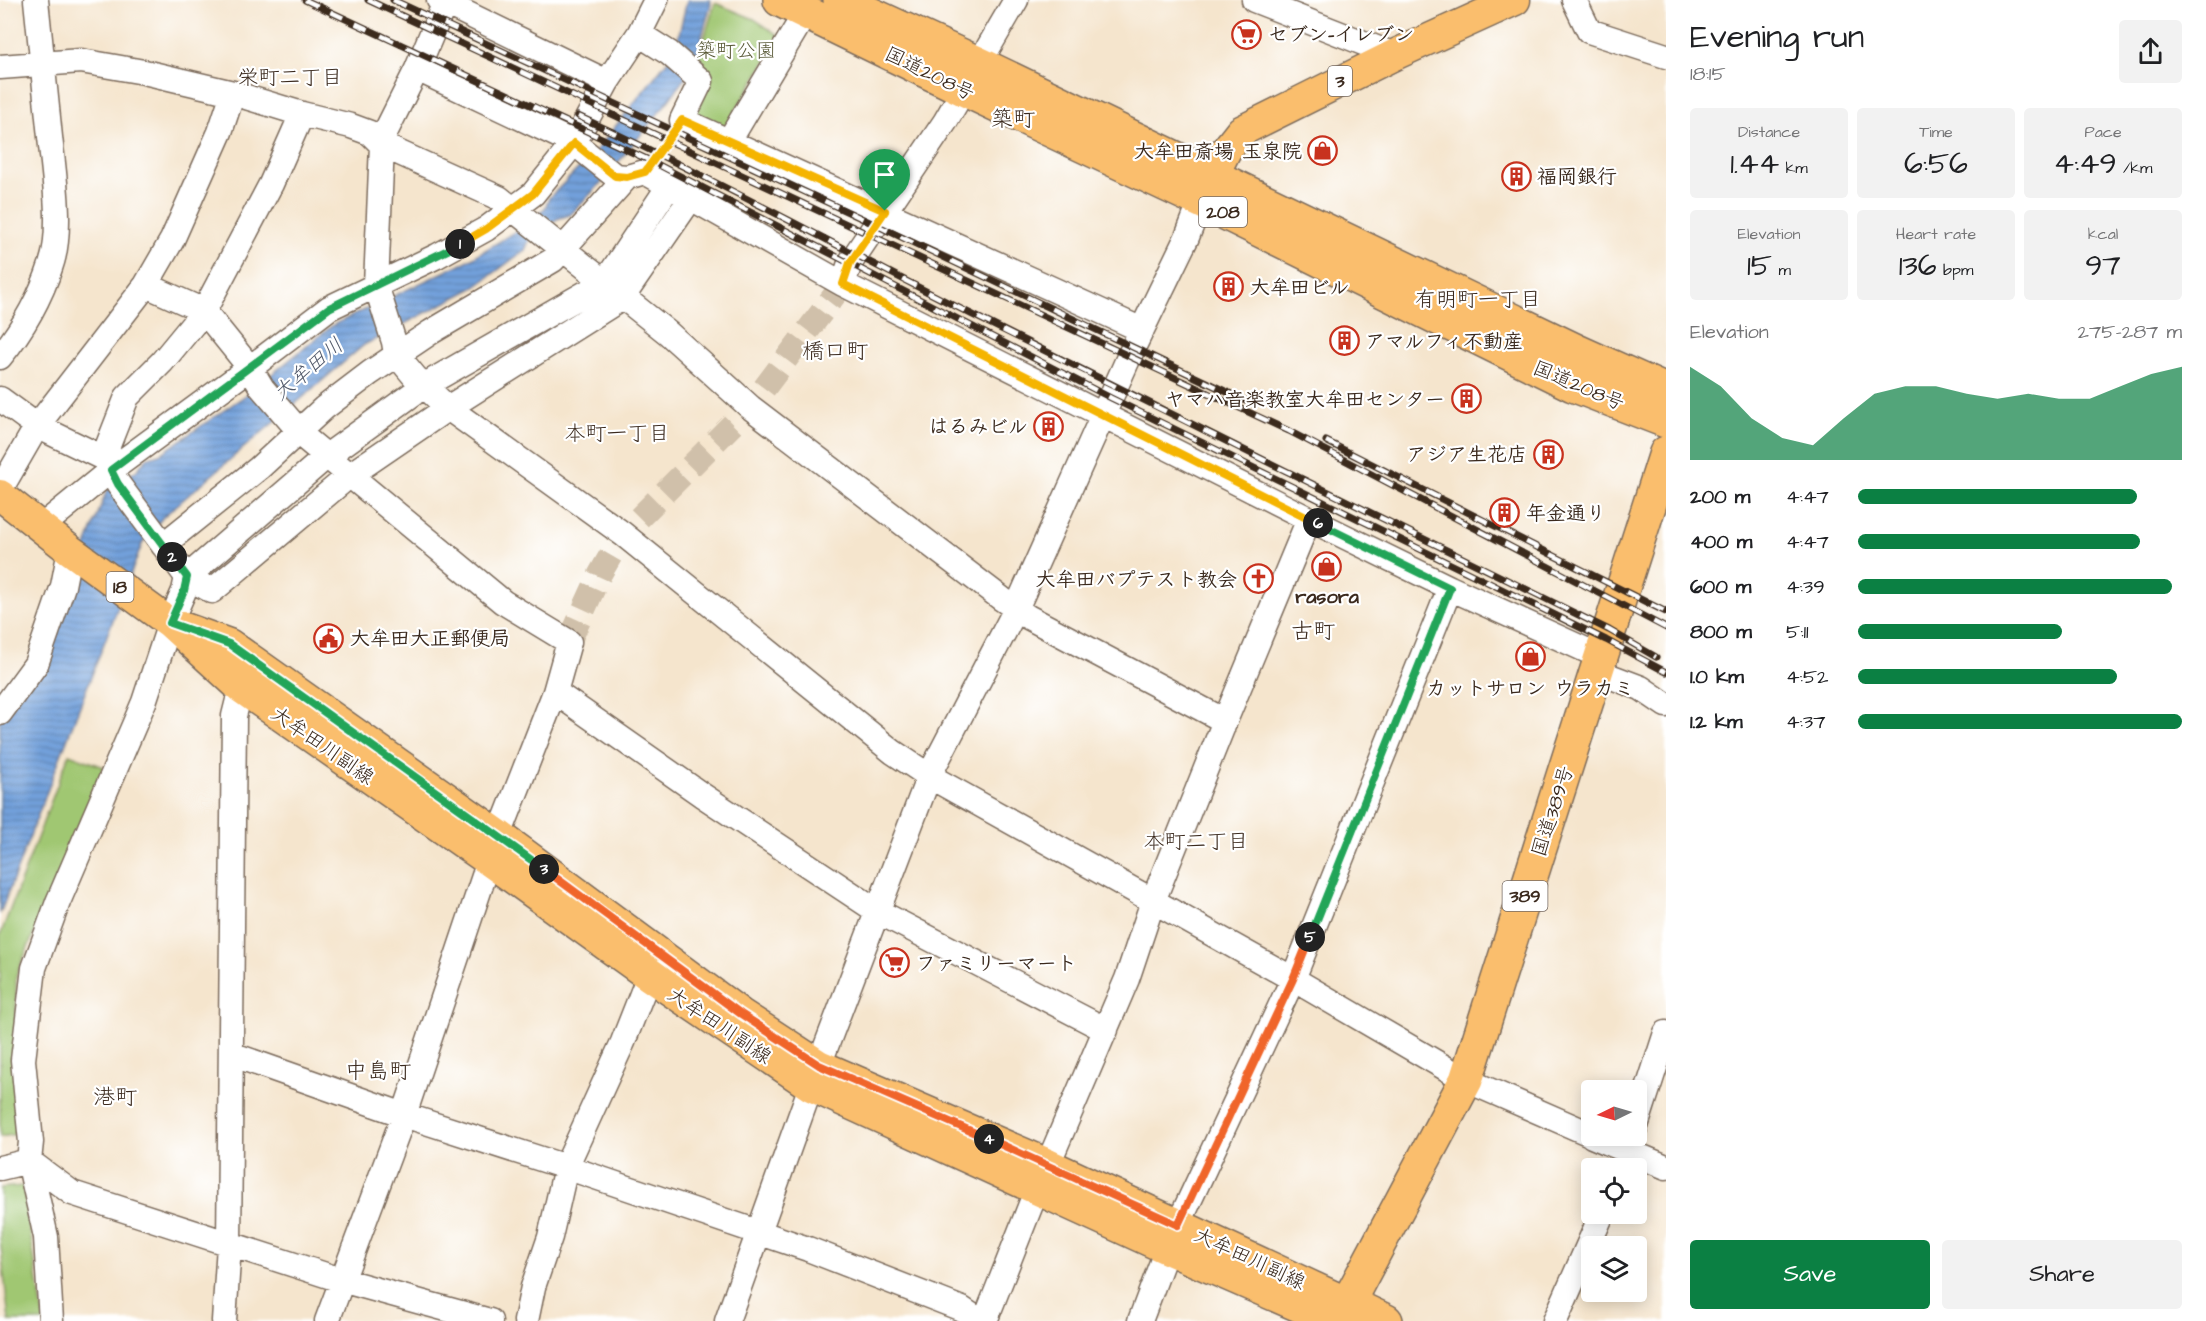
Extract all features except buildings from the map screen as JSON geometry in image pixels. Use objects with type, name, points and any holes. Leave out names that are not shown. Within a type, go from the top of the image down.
[{"type":"highway","name":"国道208号","points":[[840,0],[971,77]]},
{"type":"highway","name":"国道208号","points":[[793,6],[971,77],[1206,188],[1666,391]]},
{"type":"highway","name":"国道208号","points":[[1206,188],[1573,385],[1666,421]]},
{"type":"highway","name":"国道389号","points":[[1340,1315],[1466,1080],[1666,453]]},
{"type":"highway","points":[[1340,1315],[1386,1321]]},
{"type":"main road","name":"3","points":[[1206,188],[1226,150],[1241,131],[1394,55],[1515,0]]},
{"type":"main road","name":"大牟田川副線","points":[[0,495],[70,550],[170,623],[241,688],[494,848],[741,1014],[815,1076]]},
{"type":"main road","name":"大牟田川副線","points":[[170,623],[229,644],[494,848],[649,976],[815,1076],[1043,1177],[1340,1315]]},
{"type":"street","points":[[0,357],[21,331],[52,264],[57,228],[55,179],[36,0]]},
{"type":"street","points":[[41,527],[111,471],[256,378],[329,308],[378,292],[486,229],[520,216],[533,194],[575,146],[607,81],[639,34],[656,0]]},
{"type":"street","points":[[843,284],[850,263],[945,122],[1016,0]]},
{"type":"street","points":[[1254,0],[1394,55]]},
{"type":"street","points":[[1574,0],[1588,31],[1666,56]]},
{"type":"street","points":[[607,81],[443,1],[417,69],[386,131],[382,146],[378,292],[395,348],[424,385],[448,408],[623,534],[893,752],[929,776],[1293,979],[1466,1080],[1581,1130]]},
{"type":"street","points":[[729,141],[793,6]]},
{"type":"street","points":[[639,34],[669,52],[701,81],[682,120],[1142,330]]},
{"type":"street","points":[[0,67],[81,60],[233,93],[360,130],[370,134],[382,146],[499,198],[668,333],[750,407],[1016,609],[1224,722]]},
{"type":"street","points":[[417,69],[629,175],[669,186],[843,284],[1599,664],[1666,705]]},
{"type":"street","points":[[0,489],[37,426],[146,285],[177,229],[220,132],[233,93]]},
{"type":"street","points":[[111,471],[127,397],[162,362],[204,311],[271,184],[302,114]]},
{"type":"street","points":[[163,545],[259,468],[295,427],[324,408],[395,348],[553,260],[560,247],[629,175]]},
{"type":"street","points":[[51,1321],[46,1237],[29,1161],[31,1142],[23,1060],[34,968],[58,902],[144,702],[187,577],[327,456],[424,385],[614,290],[669,186]]},
{"type":"street","points":[[726,1321],[815,1076],[929,776],[1016,609],[1102,415],[1187,237],[1206,188]]},
{"type":"street","points":[[0,399],[37,426],[111,471],[187,577],[212,591],[350,475],[614,290],[691,198]]},
{"type":"street","points":[[146,285],[204,311],[295,427],[503,602],[569,642],[555,692],[494,848],[404,1115],[327,1321]]},
{"type":"street","points":[[985,1321],[1127,979],[1153,901],[1224,722],[1309,519]]},
{"type":"street","points":[[0,713],[36,664],[63,586],[70,550]]},
{"type":"street","points":[[1140,1321],[1172,1237],[1293,979],[1450,588]]},
{"type":"street","points":[[224,1321],[229,1245],[234,716],[241,688]]},
{"type":"street","points":[[555,692],[702,795],[877,911],[1106,1030]]},
{"type":"street","points":[[526,1321],[533,1287],[550,1238],[566,1167],[623,1042],[649,976]]},
{"type":"street","points":[[1647,1092],[1666,1033]]},
{"type":"street","points":[[231,1054],[404,1115],[808,1249],[962,1309],[980,1321]]},
{"type":"street","points":[[1628,1152],[1666,1167]]},
{"type":"street","points":[[0,1167],[29,1161],[72,1193],[341,1280],[490,1321]]},
{"type":"street","points":[[1555,1321],[1598,1224]]},
{"type":"path","points":[[629,175],[682,120]]},
{"type":"green space","name":"築町公園","points":[[715,3],[754,19],[781,37],[723,131],[693,117],[696,65]]},
{"type":"green space","points":[[69,754],[104,767],[16,976],[17,1134],[0,1137],[0,936]]},
{"type":"green space","points":[[23,1186],[44,1321],[9,1321],[0,1238],[0,1188]]},
{"type":"water","name":"大牟田川","points":[[687,0],[710,0],[711,4],[694,65],[669,100],[604,180],[570,215],[557,219],[529,241],[525,250],[475,287],[364,345],[163,517],[143,542],[0,914],[0,720],[42,665],[108,487],[136,471],[147,458],[162,453],[246,395],[333,325],[467,261],[517,231],[545,208],[549,198],[595,152],[668,60],[676,47]]},
{"type":"tunnel","points":[[569,642],[600,574],[623,534],[750,407],[843,284]]},
{"type":"railway","points":[[305,0],[653,162],[1111,398],[1606,640],[1666,672]]},
{"type":"railway","points":[[368,0],[1289,431],[1666,628]]},
{"type":"railway","points":[[393,0],[876,225],[1246,401]]},
{"type":"railway","points":[[578,116],[726,188],[1130,394],[1609,630],[1656,657]]},
{"type":"railway","points":[[1326,441],[1666,612]]},
{"type":"place","name":"セブン-イレブン","points":[[1247,34]]},
{"type":"place","name":"大牟田斎場 玉泉院","points":[[1323,151]]},
{"type":"place","name":"福岡銀行","points":[[1516,176]]},
{"type":"place","name":"大牟田ビル","points":[[1229,287]]},
{"type":"place","name":"アマルフィ不動産","points":[[1344,341]]},
{"type":"place","name":"ヤマハ音楽教室大牟田センター","points":[[1466,399]]},
{"type":"place","name":"はるみビル","points":[[1049,426]]},
{"type":"place","name":"アジア生花店","points":[[1548,454]]},
{"type":"place","name":"年金通り","points":[[1505,513]]},
{"type":"place","name":"rasora","points":[[1327,566]]},
{"type":"place","name":"大牟田バプテスト教会","points":[[1258,579]]},
{"type":"place","name":"大牟田大正郵便局","points":[[329,638]]},
{"type":"place","name":"カットサロン ウラカミ","points":[[1530,657]]},
{"type":"place","name":"ファミリーマート","points":[[895,963]]},
{"type":"district","name":"栄町二丁目","points":[[290,77]]},
{"type":"district","name":"築町","points":[[1013,118]]},
{"type":"district","name":"有明町一丁目","points":[[1478,299]]},
{"type":"district","name":"橋口町","points":[[835,350]]},
{"type":"district","name":"本町一丁目","points":[[617,433]]},
{"type":"district","name":"古町","points":[[1313,630]]},
{"type":"district","name":"本町二丁目","points":[[1196,841]]},
{"type":"district","name":"中島町","points":[[378,1070]]},
{"type":"district","name":"港町","points":[[115,1096]]},
{"type":"route","points":[[682,120],[885,211],[850,263],[843,284],[1450,588],[1293,979],[1178,1225],[1048,1164],[819,1065],[741,1014],[499,835],[229,644],[170,623],[184,591],[187,577],[118,484],[111,470],[329,308],[437,256],[486,229],[533,194],[574,143],[577,148],[615,176],[627,177],[645,172],[682,120]]}]
